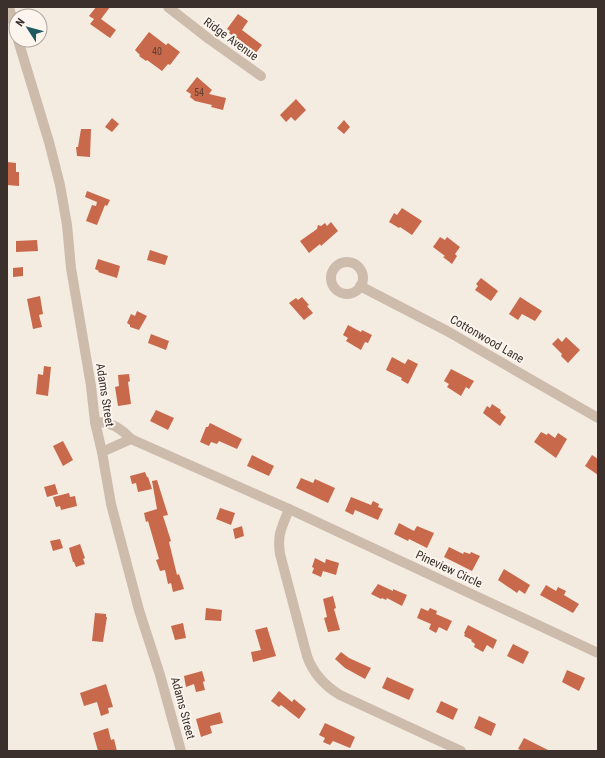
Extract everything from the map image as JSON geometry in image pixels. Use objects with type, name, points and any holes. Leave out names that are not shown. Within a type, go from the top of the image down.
[{"type":"street","name":"Ridge Avenue","points":[[168,7],[198,31],[261,76]]},
{"type":"street","name":"Adams Street","points":[[20,48],[49,142],[60,185],[67,225],[70,268],[91,386],[95,422],[112,504],[139,610],[160,675],[181,751]]},
{"type":"street","name":"Cottonwood Lane","points":[[360,286],[447,331],[598,418]]},
{"type":"street","name":"Pineview Circle","points":[[95,422],[110,423],[123,430],[131,439],[290,510],[598,653]]},
{"type":"street","points":[[102,452],[131,439]]},
{"type":"street","points":[[290,510],[280,532],[280,554],[307,656],[316,674],[324,683],[340,695],[461,751]]},
{"type":"building","points":[[96,7],[110,7],[101,19],[116,30],[110,38],[90,24],[94,19],[89,16]]},
{"type":"building","points":[[238,14],[248,21],[242,30],[262,45],[255,54],[229,33],[230,31],[227,29]]},
{"type":"building","points":[[149,32],[166,45],[168,43],[180,52],[170,65],[168,64],[162,71],[139,56],[140,55],[135,50]]},
{"type":"building","points":[[197,77],[212,90],[209,94],[226,98],[223,110],[211,107],[212,105],[195,101],[190,97],[191,94],[186,91]]},
{"type":"building","points":[[296,99],[306,110],[295,121],[291,117],[286,122],[280,115]]},
{"type":"building","points":[[112,118],[119,124],[112,132],[105,127]]},
{"type":"building","points":[[344,120],[350,127],[344,134],[337,128]]},
{"type":"building","points":[[81,129],[91,129],[90,157],[77,156],[76,147],[78,147]]},
{"type":"building","points":[[7,162],[16,163],[16,172],[19,172],[19,186],[7,185]]},
{"type":"building","points":[[87,191],[110,200],[107,206],[105,205],[97,225],[86,221],[92,205],[96,206],[97,202],[85,197]]},
{"type":"building","points":[[402,208],[422,221],[412,235],[389,222],[394,213],[397,215]]},
{"type":"building","points":[[331,222],[338,231],[321,246],[320,244],[309,253],[300,241],[317,229],[318,225],[321,226],[325,223],[327,226]]},
{"type":"building","points":[[440,237],[445,240],[447,237],[460,247],[455,254],[457,256],[452,264],[443,257],[445,256],[433,247]]},
{"type":"building","points":[[37,240],[38,251],[16,252],[16,241]]},
{"type":"building","points":[[150,250],[168,256],[165,265],[147,260]]},
{"type":"building","points":[[98,259],[120,266],[117,278],[98,272],[99,271],[95,269]]},
{"type":"building","points":[[23,267],[23,276],[13,277],[13,268]]},
{"type":"building","points":[[481,278],[498,291],[491,301],[475,290],[478,286],[476,284]]},
{"type":"building","points":[[40,296],[43,314],[39,315],[42,327],[33,329],[27,299]]},
{"type":"building","points":[[302,297],[309,305],[307,306],[313,313],[304,320],[289,303],[296,298],[298,300]]},
{"type":"building","points":[[520,297],[542,311],[535,321],[522,314],[518,320],[509,314]]},
{"type":"building","points":[[137,311],[147,316],[139,330],[130,327],[127,323],[131,314],[135,316]]},
{"type":"building","points":[[348,325],[361,332],[362,330],[372,335],[368,343],[365,342],[361,350],[346,341],[348,338],[343,335]]},
{"type":"building","points":[[151,334],[169,341],[166,350],[148,343]]},
{"type":"building","points":[[566,337],[580,350],[568,363],[561,356],[562,354],[552,344],[558,338],[562,342]]},
{"type":"building","points":[[392,357],[405,364],[408,359],[418,364],[408,384],[401,380],[402,378],[386,370]]},
{"type":"building","points":[[44,366],[51,367],[48,396],[36,394],[38,374],[43,375]]},
{"type":"building","points":[[451,369],[474,381],[469,389],[466,387],[461,396],[447,387],[449,384],[444,381]]},
{"type":"building","points":[[129,374],[130,381],[128,382],[131,404],[118,406],[115,387],[119,386],[118,375]]},
{"type":"building","points":[[492,404],[501,410],[500,412],[506,417],[500,426],[483,413],[487,406],[490,408]]},
{"type":"building","points":[[156,410],[174,418],[168,430],[150,421]]},
{"type":"building","points":[[210,423],[242,439],[237,449],[219,441],[217,444],[211,442],[209,446],[200,442],[206,427],[208,427]]},
{"type":"building","points":[[541,432],[547,435],[548,433],[555,438],[558,433],[567,439],[556,458],[534,442]]},
{"type":"building","points":[[63,441],[73,460],[63,466],[53,446]]},
{"type":"building","points":[[252,455],[274,466],[269,476],[247,466]]},
{"type":"building","points":[[592,455],[598,459],[598,475],[585,466]]},
{"type":"building","points":[[145,472],[152,489],[138,492],[136,483],[132,484],[130,476]]},
{"type":"building","points":[[301,478],[313,483],[315,479],[335,488],[328,503],[296,488]]},
{"type":"building","points":[[157,480],[168,515],[163,516],[171,541],[169,542],[177,575],[179,574],[184,589],[173,592],[171,583],[168,584],[165,570],[160,571],[156,560],[159,559],[148,521],[146,522],[144,513],[157,509],[152,481]]},
{"type":"building","points":[[55,484],[58,494],[47,497],[44,487]]},
{"type":"building","points":[[69,493],[70,497],[75,496],[77,506],[61,510],[60,506],[56,507],[53,497]]},
{"type":"building","points":[[351,497],[371,505],[373,501],[379,504],[378,507],[383,509],[378,520],[355,510],[353,515],[345,511]]},
{"type":"building","points":[[220,508],[235,513],[231,525],[216,519]]},
{"type":"building","points":[[399,523],[414,531],[417,526],[434,533],[427,548],[409,539],[408,541],[394,534]]},
{"type":"building","points":[[242,526],[244,536],[235,539],[233,529]]},
{"type":"building","points":[[60,539],[63,548],[53,551],[50,541]]},
{"type":"building","points":[[80,544],[85,558],[83,559],[85,564],[76,567],[69,548]]},
{"type":"building","points":[[449,547],[463,554],[464,552],[470,554],[471,552],[480,556],[472,571],[444,557]]},
{"type":"building","points":[[315,558],[325,563],[326,559],[339,563],[336,575],[323,571],[321,577],[312,573]]},
{"type":"building","points":[[504,569],[530,585],[525,594],[519,590],[517,593],[498,580]]},
{"type":"building","points":[[378,584],[393,591],[393,589],[407,595],[402,606],[387,598],[386,600],[381,599],[371,594]]},
{"type":"building","points":[[546,585],[556,591],[558,587],[566,591],[564,595],[579,604],[573,613],[540,595]]},
{"type":"building","points":[[333,596],[336,608],[334,609],[340,630],[328,632],[324,618],[327,617],[323,599]]},
{"type":"building","points":[[206,608],[222,610],[221,621],[205,620]]},
{"type":"building","points":[[421,608],[428,611],[430,608],[437,611],[436,614],[452,621],[447,631],[439,627],[436,633],[429,629],[431,624],[417,618]]},
{"type":"building","points":[[95,613],[106,614],[107,617],[103,642],[92,641]]},
{"type":"building","points":[[183,623],[186,638],[175,640],[171,626]]},
{"type":"building","points":[[468,625],[497,640],[493,649],[487,645],[483,652],[474,647],[475,644],[471,641],[472,640],[464,636]]},
{"type":"building","points":[[267,627],[276,656],[253,662],[251,652],[261,650],[255,630]]},
{"type":"building","points":[[513,644],[529,652],[523,664],[507,656]]},
{"type":"building","points":[[341,652],[349,658],[371,668],[365,679],[345,668],[335,659]]},
{"type":"building","points":[[567,670],[585,678],[579,691],[562,682]]},
{"type":"building","points":[[202,671],[205,681],[203,682],[205,690],[196,692],[194,684],[186,687],[184,676]]},
{"type":"building","points":[[387,677],[414,689],[409,700],[382,688]]},
{"type":"building","points":[[106,684],[113,707],[108,708],[109,713],[101,716],[97,702],[84,706],[80,693]]},
{"type":"building","points":[[279,691],[292,702],[294,699],[306,709],[299,719],[281,705],[279,707],[271,701]]},
{"type":"building","points":[[441,701],[458,709],[453,720],[436,712]]},
{"type":"building","points":[[220,712],[223,723],[210,726],[212,733],[201,737],[196,719]]},
{"type":"building","points":[[479,716],[496,724],[491,736],[474,728]]},
{"type":"building","points":[[325,723],[355,737],[350,748],[333,741],[330,745],[323,742],[325,738],[319,735]]},
{"type":"building","points":[[108,728],[111,740],[114,739],[117,751],[98,751],[93,733]]},
{"type":"building","points":[[524,738],[550,751],[523,751],[518,749]]}]
